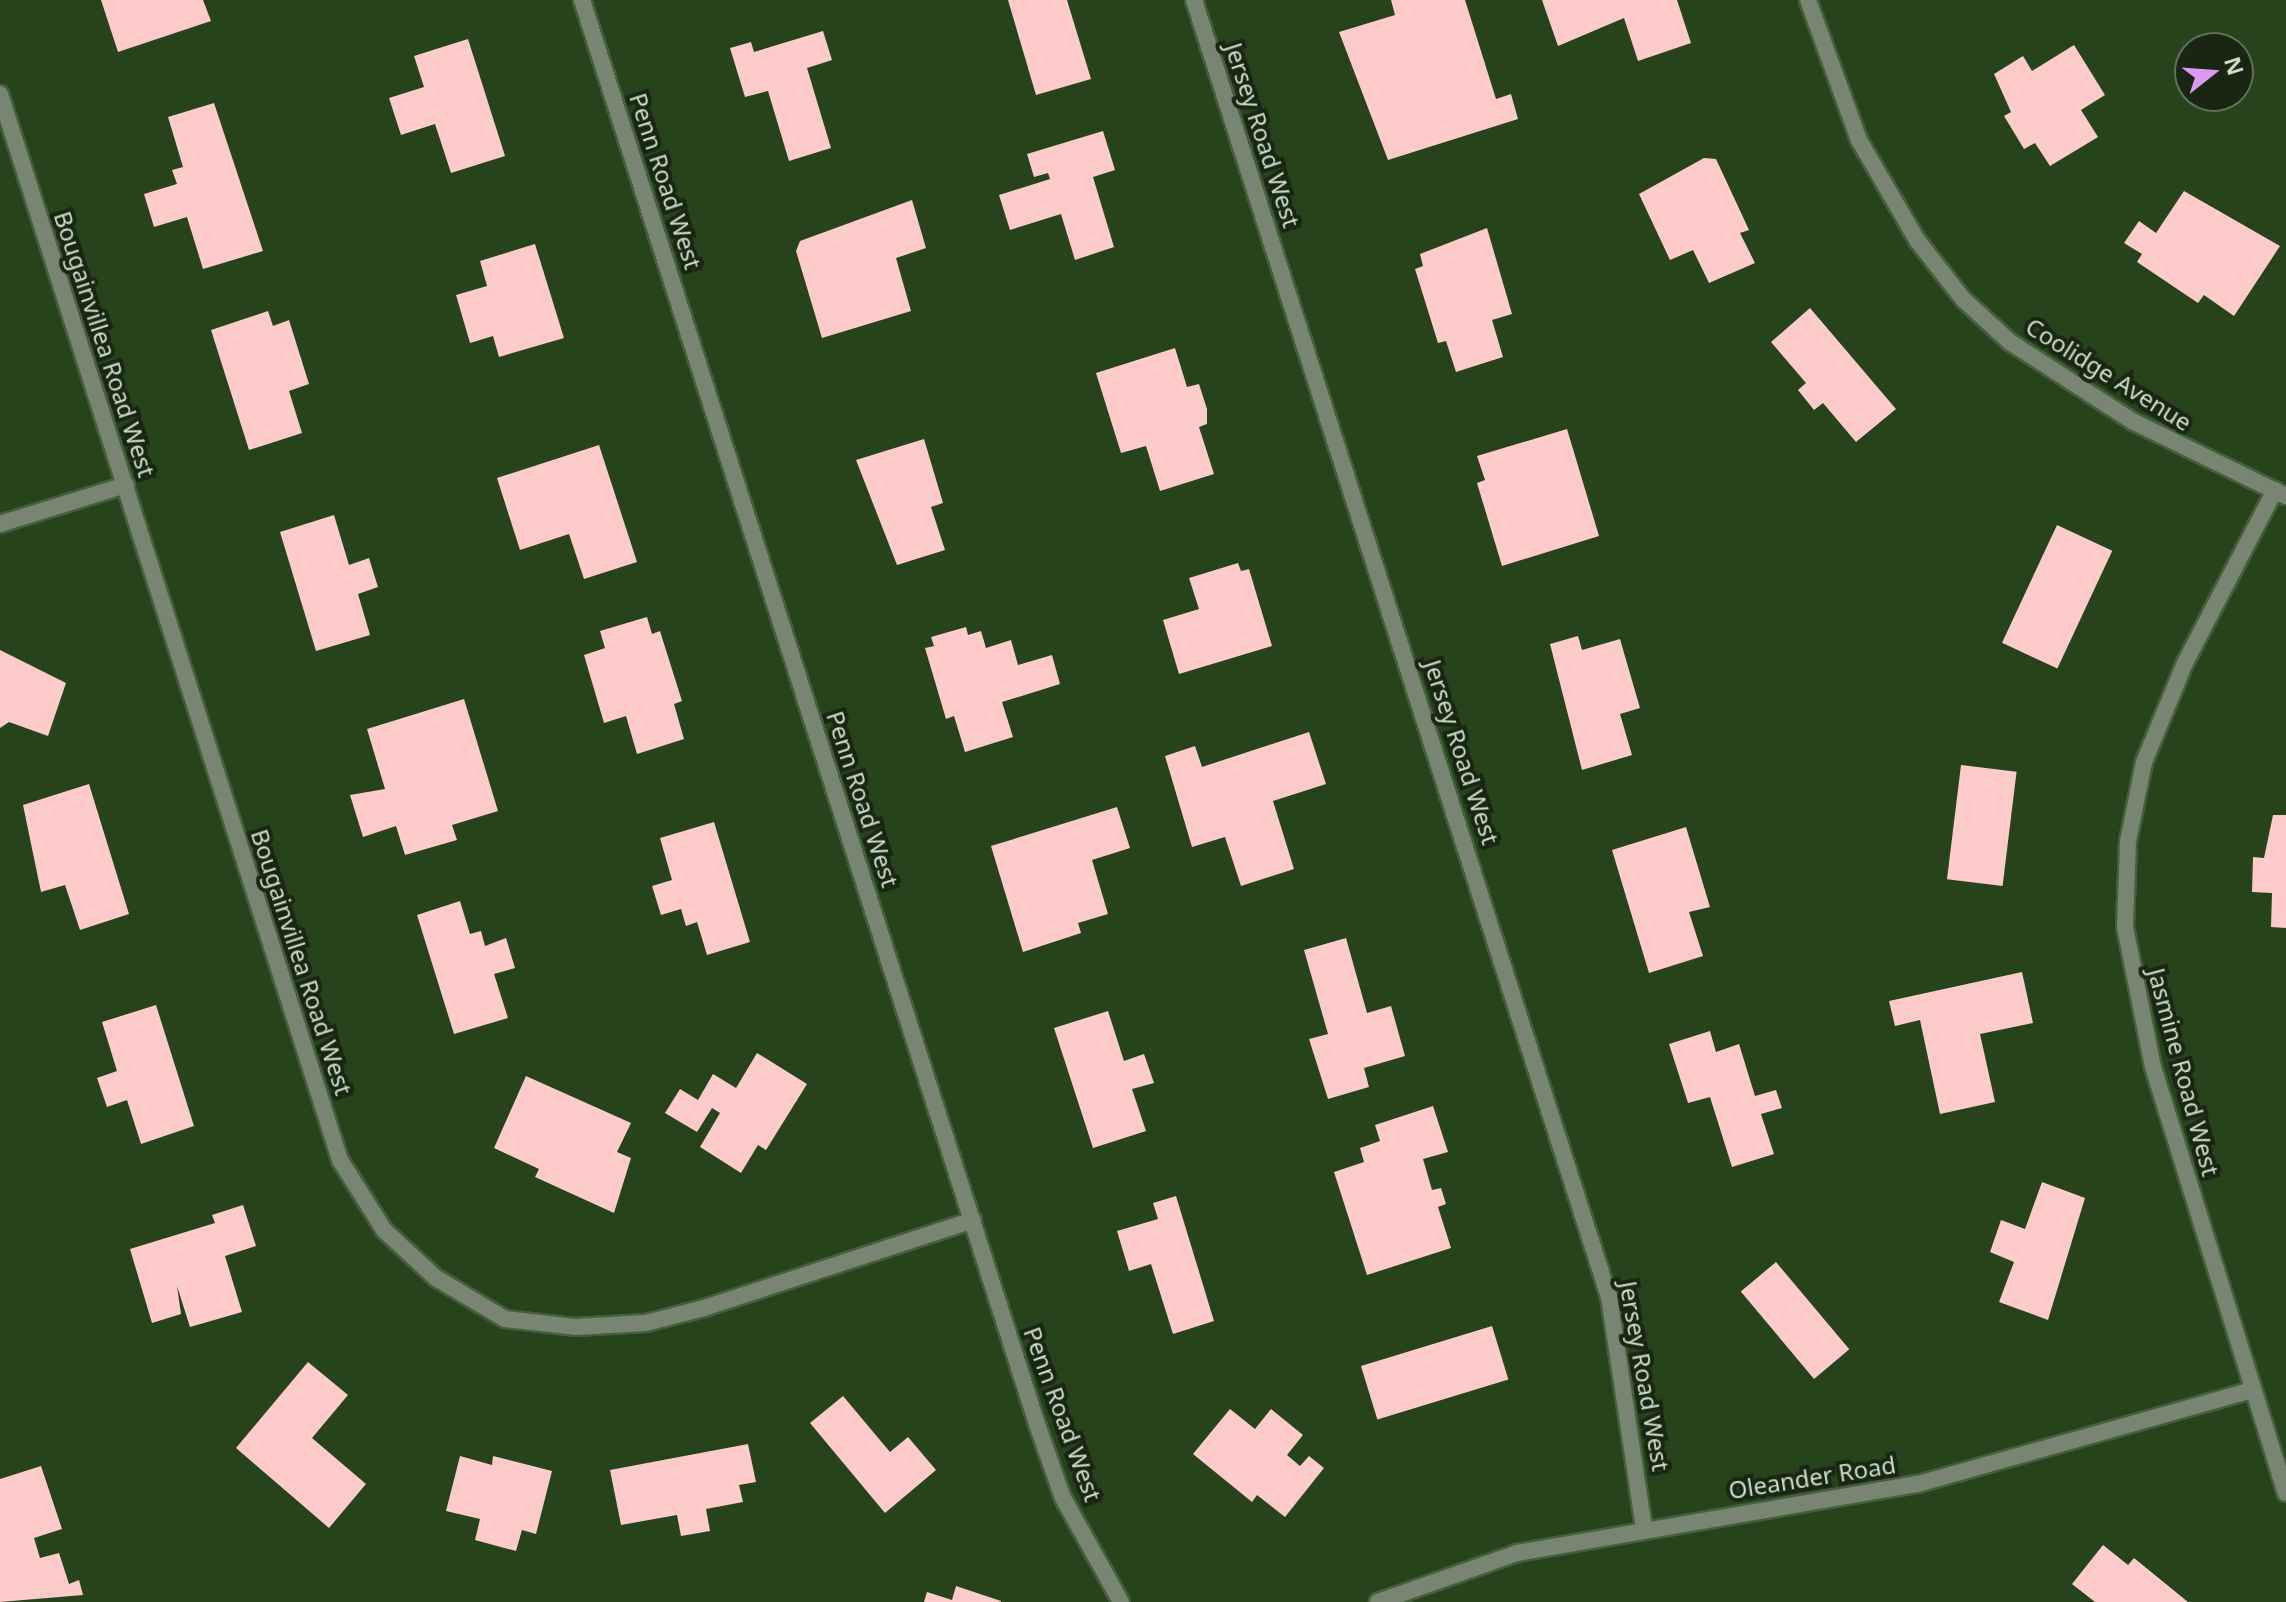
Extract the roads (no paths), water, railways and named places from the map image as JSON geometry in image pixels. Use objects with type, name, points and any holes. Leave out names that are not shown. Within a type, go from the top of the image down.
[{"type":"street","name":"Penn Road West","points":[[582,0],[1063,1498],[1121,1602]]},
{"type":"street","name":"Jersey Road West","points":[[1194,0],[1609,1297],[1644,1528]]},
{"type":"street","name":"Coolidge Avenue","points":[[1808,0],[1865,152],[1917,240],[1963,299],[2010,342],[2120,414],[2280,493]]},
{"type":"street","name":"Bougainvillea Road West","points":[[0,94],[340,1160],[384,1230],[436,1278],[505,1319],[575,1327],[646,1323],[973,1220]]},
{"type":"street","points":[[0,524],[126,485]]},
{"type":"street","name":"Jasmine Road West","points":[[2280,493],[2185,663],[2144,762],[2128,841],[2125,927],[2153,1067],[2286,1493]]},
{"type":"street","name":"Oleander Road","points":[[1378,1602],[1492,1560],[1644,1528],[1918,1484],[2253,1390]]}]
